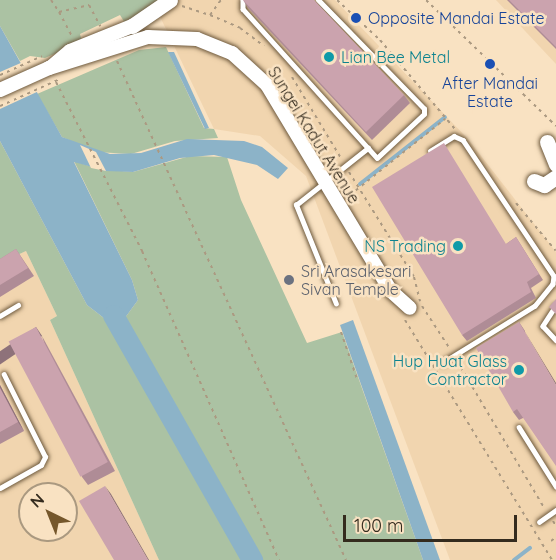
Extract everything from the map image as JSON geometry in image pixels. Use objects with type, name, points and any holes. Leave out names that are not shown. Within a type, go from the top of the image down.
[{"type":"main road","points":[[132,26],[174,2]]},
{"type":"main road","points":[[547,142],[556,164]]},
{"type":"main road","points":[[534,181],[544,185],[556,177]]},
{"type":"street","name":"Sungei Kadut Avenue","points":[[40,72],[70,51],[132,26]]},
{"type":"street","name":"Sungei Kadut Avenue","points":[[0,90],[40,72],[148,36],[181,36],[218,46],[245,62],[267,85],[391,291],[405,310]]},
{"type":"lane","points":[[243,0],[243,9],[377,158],[424,114],[424,109],[318,0]]},
{"type":"lane","points":[[424,155],[454,135],[463,140],[554,276],[553,284],[535,306],[443,363]]},
{"type":"lane","points":[[336,304],[296,205],[346,168],[368,148]]},
{"type":"lane","points":[[0,316],[18,305]]},
{"type":"lane","points":[[556,306],[543,326],[556,340]]},
{"type":"lane","points":[[0,488],[41,465],[45,457],[4,375]]},
{"type":"lane","points":[[519,427],[556,486]]},
{"type":"lane","points":[[539,522],[556,510]]},
{"type":"path","points":[[51,0],[75,42]]},
{"type":"path","points":[[210,15],[220,0]]},
{"type":"path","points":[[337,0],[380,39],[458,132]]},
{"type":"path","points":[[426,0],[556,126]]},
{"type":"path","points":[[174,2],[240,28],[269,52]]},
{"type":"path","points":[[59,12],[89,5],[102,29]]},
{"type":"path","points":[[114,55],[346,560]]},
{"type":"path","points":[[288,71],[414,278],[420,302],[556,526]]},
{"type":"path","points":[[0,75],[40,72],[63,77]]},
{"type":"path","points":[[0,106],[40,72]]},
{"type":"path","points":[[40,72],[88,149],[142,251],[279,560]]},
{"type":"path","points":[[350,195],[445,119]]},
{"type":"path","points":[[515,202],[556,251]]},
{"type":"path","points":[[405,310],[552,560]]},
{"type":"path","points":[[340,332],[357,379]]},
{"type":"path","points":[[551,541],[556,537]]},
{"type":"shaded area","points":[[152,0],[335,0],[467,138],[556,252],[556,560],[450,560],[306,176],[260,136],[214,129]]},
{"type":"shaded area","points":[[496,0],[556,0],[556,64]]},
{"type":"shaded area","points":[[26,251],[57,316],[50,320],[159,560],[0,560],[0,263]]},
{"type":"green space","points":[[0,0],[162,0],[125,23],[120,15],[80,34],[82,42],[45,58],[30,56],[20,61],[0,26]]},
{"type":"green space","points":[[166,47],[204,128],[214,129],[218,138],[175,141],[131,154],[96,152],[62,137],[37,94],[139,50]]},
{"type":"green space","points":[[0,141],[87,305],[109,322],[121,340],[128,338],[122,322],[138,300],[132,280],[74,161],[98,169],[133,172],[190,156],[227,157],[241,200],[307,343],[342,332],[423,560],[159,560],[50,320],[57,316],[26,251],[0,263]]},
{"type":"water","points":[[0,26],[62,137],[110,154],[141,153],[187,139],[244,141],[262,147],[288,168],[278,179],[257,165],[214,155],[180,158],[133,172],[106,171],[74,162],[132,280],[138,300],[122,322],[128,338],[121,341],[109,322],[87,305],[0,141]]},
{"type":"water","points":[[168,52],[174,52],[209,128],[205,129]]},
{"type":"water","points":[[353,320],[440,560],[423,560],[340,325]]},
{"type":"pier","points":[[23,62],[39,91],[0,109],[0,72]]},
{"type":"pier","points":[[80,145],[96,152],[106,171],[91,168]]},
{"type":"building","name":"Lian Bee Metal","points":[[243,0],[314,0],[404,95],[366,132]]},
{"type":"building","points":[[509,0],[556,0],[556,47]]},
{"type":"building","name":"NS Trading","points":[[444,143],[506,244],[516,237],[539,274],[527,282],[531,292],[462,335],[372,187]]},
{"type":"building","points":[[16,249],[28,268],[0,285],[0,259]]},
{"type":"building","points":[[556,299],[556,314],[549,307]]},
{"type":"building","name":"Hup Huat Glass Contractor","points":[[519,322],[556,385],[556,466],[517,409],[513,412],[476,348]]},
{"type":"building","points":[[36,327],[108,462],[80,477],[9,342]]},
{"type":"building","points":[[0,388],[18,422],[0,432]]},
{"type":"building","points":[[105,486],[148,560],[114,560],[79,501]]},
{"type":"waterway","points":[[360,184],[445,117]]},
{"type":"waterway","points":[[113,315],[252,560]]},
{"type":"waterway","points":[[514,560],[530,548]]},
{"type":"place","name":"Opposite Mandai Estate","points":[[356,18]]},
{"type":"place","name":"Lian Bee Metal","points":[[329,57]]},
{"type":"place","name":"After Mandai Estate","points":[[490,64]]},
{"type":"place","name":"NS Trading","points":[[458,246]]},
{"type":"place","name":"Sri Arasakesari Sivan Temple","points":[[289,280]]},
{"type":"place","name":"Hup Huat Glass Contractor","points":[[519,370]]}]
